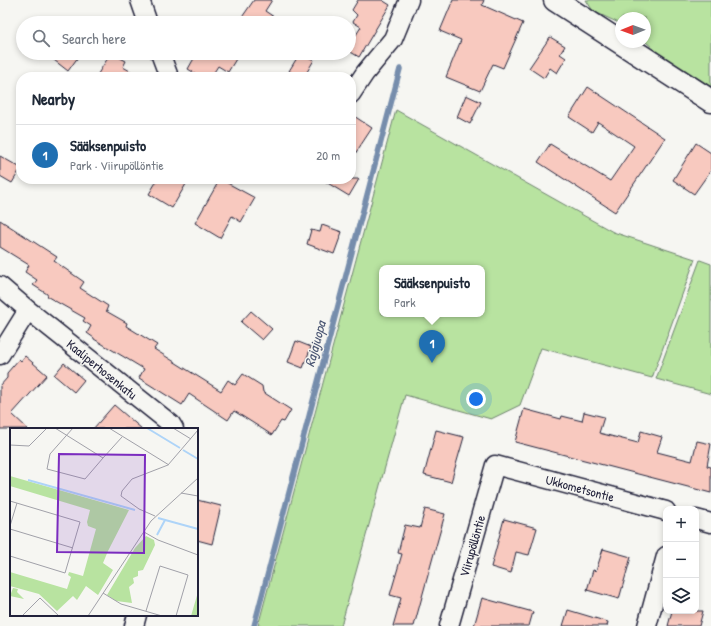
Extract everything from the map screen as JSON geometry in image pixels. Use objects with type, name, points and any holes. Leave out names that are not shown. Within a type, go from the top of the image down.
[{"type":"main road","points":[[557,1],[711,101]]},
{"type":"street","points":[[140,0],[146,16]]},
{"type":"street","points":[[356,86],[393,39],[409,0]]},
{"type":"street","points":[[163,60],[167,72]]},
{"type":"street","name":"Kaaliperhosenkatu","points":[[0,286],[171,424],[173,428]]},
{"type":"street","points":[[0,355],[28,310]]},
{"type":"street","name":"Ukkometsontie","points":[[494,465],[663,510]]},
{"type":"street","name":"Viirupöllöntie","points":[[449,626],[494,465]]},
{"type":"street","points":[[699,520],[711,523]]},
{"type":"street","points":[[647,626],[663,567]]},
{"type":"street","points":[[134,626],[137,616]]},
{"type":"green space","points":[[586,0],[711,0],[711,90],[674,67],[651,46],[651,12],[615,12],[615,21],[593,11]]},
{"type":"green space","points":[[396,110],[613,232],[695,259],[652,378],[541,348],[520,405],[491,419],[405,395],[341,626],[258,626]]},
{"type":"green space","points":[[700,260],[711,264],[711,394],[656,379]]},
{"type":"building","points":[[254,0],[272,0],[265,11],[272,16],[243,16]]},
{"type":"building","points":[[358,0],[382,0],[390,5],[359,57],[356,55],[356,35],[361,27],[356,24],[357,15],[352,10]]},
{"type":"building","points":[[453,0],[484,0],[482,5],[523,23],[503,68],[493,64],[480,91],[446,77],[461,40],[440,31]]},
{"type":"building","points":[[550,37],[565,46],[560,54],[566,58],[557,73],[550,68],[544,78],[529,68]]},
{"type":"building","points":[[54,60],[76,60],[68,71]]},
{"type":"building","points":[[107,60],[124,60],[126,61],[123,67],[132,72],[99,72]]},
{"type":"building","points":[[193,60],[235,60],[228,72],[218,66],[214,72],[193,72],[188,69]]},
{"type":"building","points":[[296,60],[314,60],[307,72],[289,71]]},
{"type":"building","points":[[588,87],[665,138],[615,212],[538,162],[550,144],[610,181],[634,146],[598,122],[592,132],[569,117]]},
{"type":"building","points":[[466,95],[481,102],[470,124],[457,117]]},
{"type":"building","points":[[356,117],[372,128],[356,152]]},
{"type":"building","points":[[696,143],[711,153],[711,170],[694,194],[673,180]]},
{"type":"building","points":[[0,156],[16,165],[16,176],[12,183],[0,176]]},
{"type":"building","points":[[356,179],[359,179],[349,196],[329,184],[356,184]]},
{"type":"building","points":[[155,184],[186,184],[172,208],[149,194]]},
{"type":"building","points":[[217,184],[229,184],[255,198],[241,222],[232,216],[220,238],[195,223]]},
{"type":"building","points":[[0,220],[57,257],[54,261],[84,282],[80,288],[108,306],[106,311],[127,323],[126,326],[157,345],[154,349],[221,391],[228,380],[235,385],[243,374],[262,386],[263,392],[291,410],[284,422],[281,421],[272,435],[234,411],[228,420],[189,394],[182,405],[139,378],[144,369],[94,339],[87,333],[91,326],[83,321],[85,318],[48,297],[47,294],[33,285],[37,280],[25,272],[29,265],[0,247]]},
{"type":"building","points":[[322,225],[342,232],[334,254],[307,244],[311,230],[320,232]]},
{"type":"building","points":[[251,311],[272,329],[262,340],[241,322]]},
{"type":"building","points":[[296,341],[311,347],[303,368],[288,362]]},
{"type":"building","points":[[25,356],[47,375],[12,414],[27,428],[0,429],[0,386],[7,378],[7,373],[19,359],[21,361]]},
{"type":"building","points":[[64,363],[84,380],[74,392],[54,375]]},
{"type":"building","points":[[114,405],[141,428],[94,428]]},
{"type":"building","points":[[524,409],[561,419],[562,416],[582,421],[584,412],[604,417],[599,433],[638,443],[641,431],[662,437],[657,452],[692,461],[697,441],[711,444],[707,466],[711,467],[711,493],[515,442]]},
{"type":"building","points":[[436,430],[464,437],[451,482],[424,475]]},
{"type":"building","points":[[198,500],[221,506],[212,544],[198,540]]},
{"type":"building","points":[[425,509],[445,514],[414,626],[393,626],[401,598],[390,595],[402,554],[398,553],[405,525],[420,528]]},
{"type":"building","points":[[504,519],[537,528],[529,555],[516,552],[511,573],[491,567]]},
{"type":"building","points":[[603,549],[631,557],[619,599],[587,590],[593,570],[596,571]]},
{"type":"building","points":[[482,598],[533,612],[529,626],[474,626]]},
{"type":"building","points":[[568,610],[608,622],[607,626],[563,626]]},
{"type":"building","points":[[699,611],[703,611],[699,626],[668,626],[671,614],[699,614]]},
{"type":"waterway","name":"Rajajuopa","points":[[254,626],[400,69]]},
{"type":"place","name":"Sääksenpuisto","points":[[432,363]]}]
